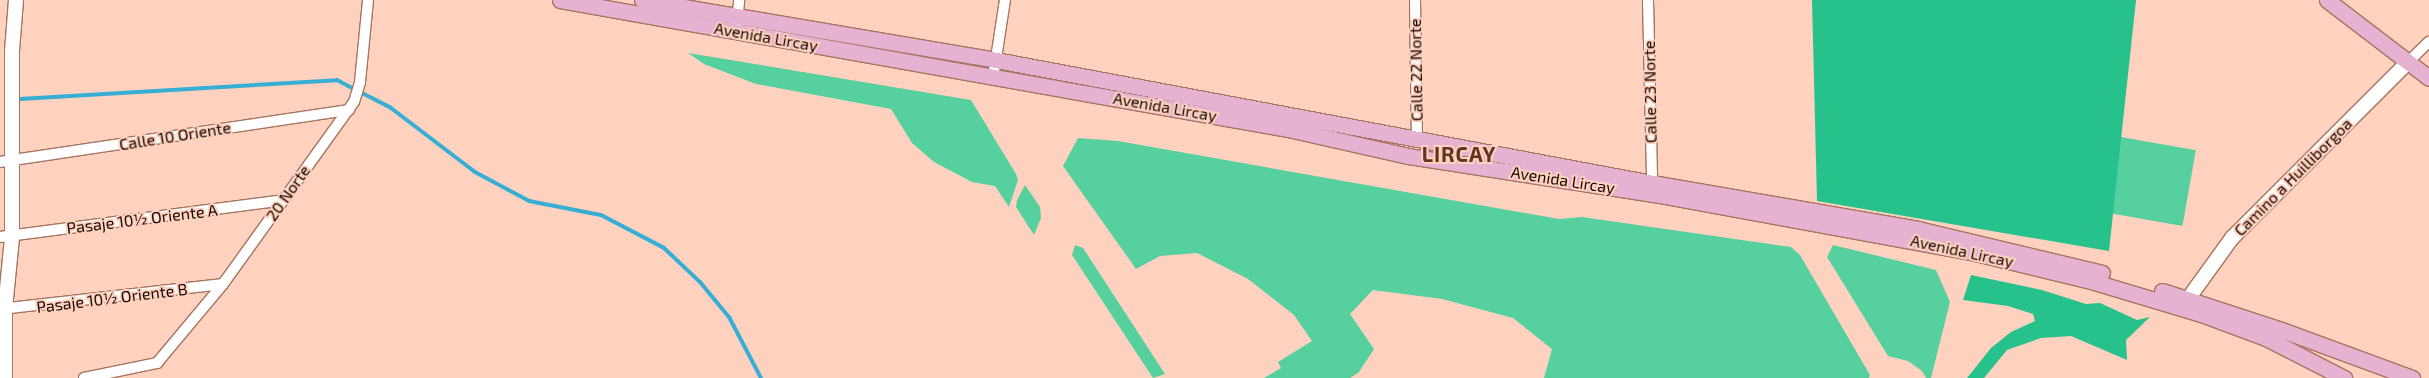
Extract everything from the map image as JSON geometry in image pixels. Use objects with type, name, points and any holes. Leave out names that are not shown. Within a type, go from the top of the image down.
[{"type":"main road","points":[[5,378],[3,309],[6,237],[6,161],[16,0]]},
{"type":"main road","name":"Avenida Lircay","points":[[560,0],[996,60],[1417,140],[1998,246],[2188,299],[2412,378]]},
{"type":"main road","name":"Avenida Lircay","points":[[642,0],[713,7],[737,24],[993,78],[1293,130],[1408,156],[1654,194],[2004,259],[2091,281],[2201,314],[2266,338],[2344,378]]},
{"type":"main road","points":[[2327,0],[2429,78]]},
{"type":"main road","name":"Camino a Huilliborgoa","points":[[2188,299],[2232,238],[2408,62]]},
{"type":"main road","points":[[1408,156],[1417,140]]},
{"type":"street","name":"20 Norte","points":[[84,378],[157,363],[223,284],[349,110],[360,82],[368,0]]},
{"type":"street","points":[[737,24],[739,0]]},
{"type":"street","points":[[993,78],[1005,0]]},
{"type":"street","name":"Calle 22 Norte","points":[[1415,0],[1417,140]]},
{"type":"street","name":"Calle 23 Norte","points":[[1648,0],[1652,183]]},
{"type":"street","points":[[2408,62],[2429,42]]},
{"type":"street","name":"Calle 10 Oriente","points":[[6,161],[349,110]]},
{"type":"street","name":"Pasaje 10½ Oriente A","points":[[6,237],[284,200]]},
{"type":"street","name":"Pasaje 10½ Oriente B","points":[[3,309],[223,284]]},
{"type":"green space","points":[[1812,0],[2136,0],[2109,251],[1817,201]]},
{"type":"green space","points":[[688,53],[971,100],[1016,174],[1018,180],[1009,207],[995,186],[972,182],[934,162],[912,143],[891,109],[756,84],[704,64]]},
{"type":"green space","points":[[2121,137],[2196,150],[2182,226],[2108,213]]},
{"type":"green space","points":[[1078,138],[1118,141],[1559,219],[1582,217],[1791,247],[1800,255],[1870,375],[1869,378],[1544,378],[1552,349],[1513,318],[1442,299],[1373,290],[1350,314],[1374,349],[1359,372],[1350,378],[1264,378],[1281,368],[1278,362],[1312,341],[1294,315],[1248,279],[1197,253],[1160,256],[1136,269],[1063,166]]},
{"type":"green space","points":[[1025,185],[1040,207],[1041,218],[1034,235],[1016,207],[1017,200]]},
{"type":"green space","points":[[1075,245],[1083,248],[1165,374],[1153,378],[1072,255]]},
{"type":"green space","points":[[1833,245],[1936,270],[1950,302],[1931,378],[1926,378],[1922,371],[1908,361],[1888,356],[1827,257]]},
{"type":"green space","points":[[1971,275],[2042,290],[2086,304],[2100,303],[2137,320],[2150,317],[2126,340],[2127,360],[2071,336],[2041,338],[2007,350],[1984,378],[1967,378],[1991,348],[2011,332],[2035,321],[2033,314],[2008,306],[1963,300]]},
{"type":"waterway","points":[[20,99],[337,80],[352,88]]},
{"type":"waterway","points":[[364,94],[391,108],[475,172],[529,201],[601,215],[664,248],[700,282],[729,317],[761,378]]},
{"type":"district","name":"LIRCAY","points":[[1459,154]]}]
